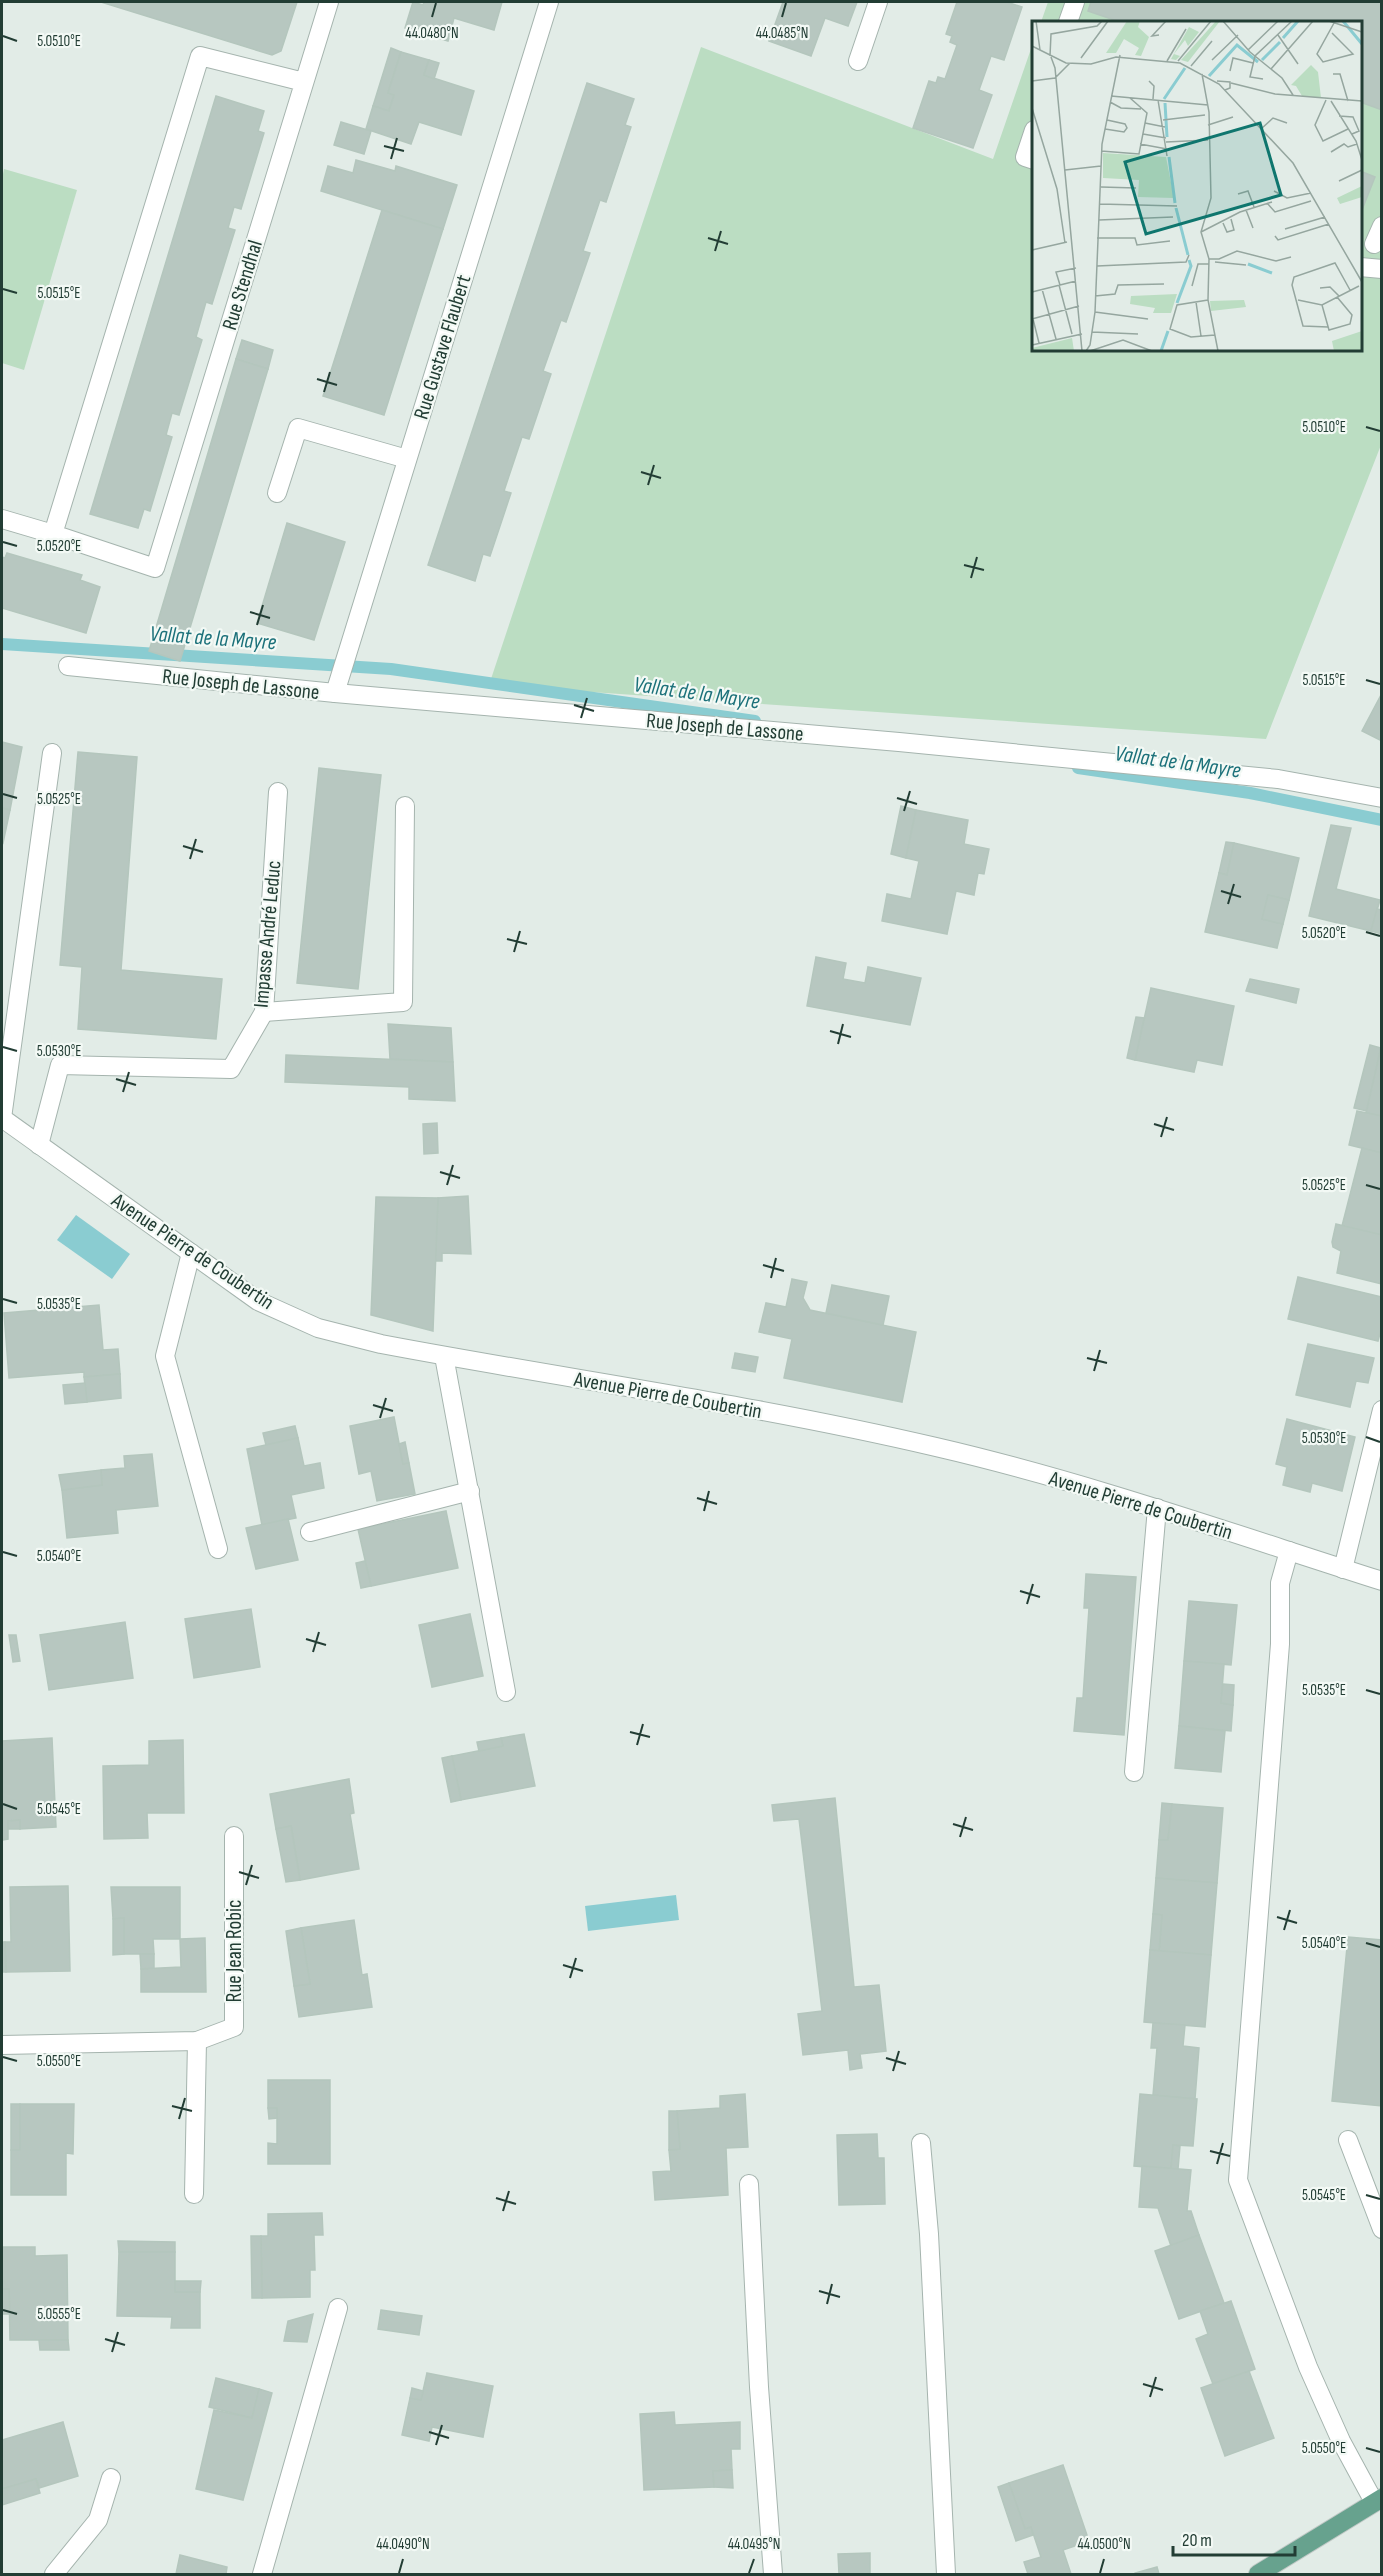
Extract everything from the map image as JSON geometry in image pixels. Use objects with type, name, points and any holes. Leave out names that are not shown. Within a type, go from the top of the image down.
[{"type":"main road","points":[[1258,2574],[1283,2569],[1378,2500]]},
{"type":"street","name":"Rue Stendhal","points":[[53,534],[155,568],[329,2]]},
{"type":"street","name":"Rue Gustave Flaubert","points":[[335,693],[549,2]]},
{"type":"street","points":[[858,61],[878,2]]},
{"type":"street","points":[[1068,21],[1075,2]]},
{"type":"street","points":[[2,519],[53,534],[200,56],[304,82]]},
{"type":"street","points":[[1032,136],[1025,157],[1032,159]]},
{"type":"street","points":[[1374,244],[1382,226]]},
{"type":"street","points":[[1362,267],[1382,269]]},
{"type":"street","points":[[277,493],[298,428],[407,459]]},
{"type":"street","name":"Rue Joseph de Lassone","points":[[68,666],[335,693],[899,741],[1278,779],[1382,798]]},
{"type":"street","points":[[2,1118],[52,753]]},
{"type":"street","name":"Impasse André Leduc","points":[[39,1144],[60,1065],[231,1069],[264,1012],[278,792]]},
{"type":"street","points":[[264,1012],[403,1002],[405,806]]},
{"type":"street","name":"Avenue Pierre de Coubertin","points":[[2,1118],[258,1301],[318,1328],[381,1344],[444,1356],[849,1428],[996,1462],[1157,1508],[1382,1581]]},
{"type":"street","points":[[191,1253],[165,1356],[218,1549]]},
{"type":"street","points":[[444,1356],[506,1692]]},
{"type":"street","points":[[1343,1569],[1382,1410]]},
{"type":"street","points":[[310,1532],[470,1491]]},
{"type":"street","points":[[1134,1772],[1157,1508]]},
{"type":"street","points":[[1289,1551],[1280,1583],[1280,1644],[1238,2180],[1308,2367],[1341,2441],[1378,2500]]},
{"type":"street","name":"Rue Jean Robic","points":[[2,2045],[197,2041],[234,2027],[234,1836]]},
{"type":"street","points":[[194,2194],[197,2041]]},
{"type":"street","points":[[1348,2140],[1382,2229]]},
{"type":"street","points":[[921,2144],[929,2234],[946,2574]]},
{"type":"street","points":[[749,2184],[759,2387],[773,2574]]},
{"type":"street","points":[[262,2574],[338,2308]]},
{"type":"street","points":[[54,2574],[98,2520],[111,2478]]},
{"type":"green space","points":[[1048,2],[1381,2],[1381,445],[1266,739],[489,685],[701,47],[993,159],[1032,46],[1032,351],[1362,351],[1362,21],[1041,21]]},
{"type":"green space","points":[[4,169],[77,190],[24,370],[2,363],[2,179]]},
{"type":"water","points":[[76,1215],[130,1254],[112,1279],[57,1240]]},
{"type":"water","points":[[676,1895],[679,1920],[588,1931],[585,1906]]},
{"type":"building","points":[[101,2],[297,2],[281,51],[272,55]]},
{"type":"building","points":[[413,2],[423,5],[424,2],[502,2],[494,30],[454,18],[448,41],[405,28]]},
{"type":"building","points":[[783,2],[857,2],[848,26],[825,18],[811,56],[769,41]]},
{"type":"building","points":[[957,2],[1007,2],[1022,7],[1004,60],[991,56],[979,90],[992,95],[973,148],[913,128],[929,81],[936,83],[938,77],[945,79],[957,45],[950,42],[952,36],[946,34]]},
{"type":"building","points":[[1091,2],[1382,2],[1382,110],[1362,103],[1362,21],[1117,21],[1088,11]]},
{"type":"building","points":[[391,48],[401,52],[388,93],[394,95],[389,111],[373,106]]},
{"type":"building","points":[[401,52],[429,60],[424,75],[474,91],[461,135],[419,122],[411,144],[366,129],[373,106],[389,111],[394,95],[388,93]]},
{"type":"building","points":[[429,60],[439,63],[434,79],[424,75]]},
{"type":"building","points":[[587,83],[634,99],[625,125],[631,127],[606,202],[600,200],[583,251],[590,253],[566,322],[561,320],[543,371],[551,374],[529,439],[522,437],[504,491],[511,493],[490,556],[483,554],[475,581],[428,565]]},
{"type":"building","points":[[216,96],[264,111],[258,131],[264,133],[241,209],[234,207],[228,228],[235,230],[212,304],[206,302],[196,337],[202,340],[179,415],[172,413],[166,435],[172,437],[150,511],[144,509],[138,528],[90,514]]},
{"type":"building","points":[[341,122],[371,131],[364,154],[334,145]]},
{"type":"building","points":[[356,160],[395,171],[396,166],[457,185],[443,229],[321,191],[328,166],[353,173]]},
{"type":"building","points":[[1362,172],[1375,177],[1362,210]]},
{"type":"building","points":[[382,210],[443,229],[384,415],[323,396]]},
{"type":"building","points":[[242,340],[273,350],[268,369],[236,359]]},
{"type":"building","points":[[236,359],[268,369],[180,661],[149,651]]},
{"type":"building","points":[[287,523],[345,542],[314,640],[257,623]]},
{"type":"building","points":[[7,553],[82,575],[80,580],[100,587],[86,633],[2,608],[2,557],[5,558]]},
{"type":"building","points":[[1382,693],[1382,741],[1362,731]]},
{"type":"building","points":[[2,742],[22,747],[10,810],[2,808]]},
{"type":"building","points":[[78,752],[137,757],[121,970],[222,979],[216,1039],[78,1029],[82,967],[60,965]]},
{"type":"building","points":[[319,768],[381,775],[358,989],[297,983]]},
{"type":"building","points":[[901,806],[916,810],[906,858],[891,854]]},
{"type":"building","points":[[2,808],[10,810],[3,843],[2,842]]},
{"type":"building","points":[[916,810],[968,820],[964,844],[989,849],[984,874],[978,873],[974,895],[956,891],[947,934],[882,921],[887,894],[911,899],[919,861],[906,858]]},
{"type":"building","points":[[1331,825],[1351,828],[1336,889],[1380,900],[1371,931],[1309,916]]},
{"type":"building","points":[[1226,842],[1234,843],[1227,875],[1219,873]]},
{"type":"building","points":[[1234,843],[1299,858],[1289,900],[1268,895],[1262,919],[1283,924],[1277,948],[1205,932],[1219,873],[1227,875]]},
{"type":"building","points":[[1268,895],[1289,900],[1283,924],[1262,919]]},
{"type":"building","points":[[1377,909],[1382,910],[1382,934],[1371,931]]},
{"type":"building","points":[[816,957],[846,963],[843,979],[865,983],[868,967],[921,978],[910,1025],[807,1006]]},
{"type":"building","points":[[1250,979],[1299,989],[1296,1003],[1246,991]]},
{"type":"building","points":[[1151,988],[1234,1006],[1222,1065],[1197,1060],[1194,1072],[1135,1060]]},
{"type":"building","points":[[1136,1017],[1144,1018],[1135,1060],[1127,1058]]},
{"type":"building","points":[[388,1024],[451,1028],[453,1062],[390,1059]]},
{"type":"building","points":[[1370,1045],[1381,1048],[1367,1111],[1354,1108]]},
{"type":"building","points":[[1382,1048],[1382,1116],[1366,1113]]},
{"type":"building","points":[[286,1055],[453,1062],[455,1101],[409,1099],[409,1087],[285,1082]]},
{"type":"building","points":[[1357,1111],[1382,1116],[1382,1153],[1349,1145]]},
{"type":"building","points":[[437,1123],[438,1153],[424,1154],[423,1124]]},
{"type":"building","points":[[1362,1148],[1382,1153],[1382,1235],[1342,1226]]},
{"type":"building","points":[[468,1196],[471,1254],[442,1253],[442,1261],[435,1261],[438,1198]]},
{"type":"building","points":[[376,1197],[438,1198],[433,1331],[371,1315]]},
{"type":"building","points":[[1336,1224],[1382,1235],[1382,1284],[1337,1273],[1341,1251],[1333,1247],[1332,1242]]},
{"type":"building","points":[[1298,1277],[1382,1297],[1382,1326],[1378,1341],[1288,1319]]},
{"type":"building","points":[[792,1279],[807,1282],[803,1298],[810,1310],[916,1332],[902,1402],[784,1378],[792,1339],[759,1332],[766,1303],[786,1307]]},
{"type":"building","points":[[832,1285],[889,1296],[883,1325],[826,1313]]},
{"type":"building","points":[[99,1305],[103,1350],[118,1349],[120,1374],[84,1377],[84,1372],[9,1378],[4,1313]]},
{"type":"building","points":[[1308,1344],[1374,1358],[1368,1383],[1356,1381],[1350,1407],[1296,1395]]},
{"type":"building","points":[[735,1353],[758,1357],[755,1372],[732,1368]]},
{"type":"building","points":[[120,1374],[121,1398],[87,1402],[84,1377]]},
{"type":"building","points":[[85,1383],[87,1402],[65,1404],[63,1385]]},
{"type":"building","points":[[394,1417],[403,1464],[409,1463],[415,1494],[377,1501],[371,1471],[359,1474],[350,1426]]},
{"type":"building","points":[[1287,1419],[1355,1437],[1342,1491],[1312,1483],[1310,1492],[1283,1485],[1287,1467],[1276,1464]]},
{"type":"building","points":[[295,1426],[298,1438],[266,1445],[263,1433]]},
{"type":"building","points":[[298,1438],[304,1466],[320,1463],[324,1488],[291,1495],[296,1518],[262,1525],[247,1449]]},
{"type":"building","points":[[405,1442],[409,1463],[403,1464],[399,1444]]},
{"type":"building","points":[[152,1454],[158,1506],[116,1510],[118,1533],[67,1538],[62,1490],[102,1485],[101,1470],[125,1468],[124,1456]]},
{"type":"building","points":[[101,1470],[102,1485],[62,1490],[59,1475]]},
{"type":"building","points":[[446,1511],[458,1568],[371,1586],[358,1529]]},
{"type":"building","points":[[288,1519],[298,1560],[256,1569],[246,1528]]},
{"type":"building","points":[[365,1561],[371,1586],[361,1588],[356,1563]]},
{"type":"building","points":[[1086,1574],[1136,1577],[1124,1735],[1074,1731],[1077,1698],[1083,1698],[1089,1608],[1084,1608]]},
{"type":"building","points":[[1189,1601],[1237,1605],[1231,1665],[1184,1661]]},
{"type":"building","points":[[251,1609],[260,1667],[194,1678],[185,1619]]},
{"type":"building","points":[[470,1614],[483,1676],[432,1687],[419,1625]]},
{"type":"building","points":[[125,1622],[133,1678],[49,1690],[40,1635]]},
{"type":"building","points":[[9,1635],[16,1635],[20,1661],[13,1662]]},
{"type":"building","points":[[1184,1661],[1224,1664],[1221,1703],[1233,1705],[1231,1731],[1179,1726]]},
{"type":"building","points":[[1223,1684],[1234,1685],[1233,1705],[1221,1703]]},
{"type":"building","points":[[1179,1726],[1225,1731],[1221,1772],[1175,1768]]},
{"type":"building","points":[[524,1734],[535,1786],[461,1800],[452,1756],[503,1746],[501,1738]]},
{"type":"building","points":[[52,1738],[56,1827],[20,1829],[20,1820],[8,1821],[8,1839],[2,1840],[2,1741]]},
{"type":"building","points":[[501,1738],[503,1746],[479,1751],[477,1742]]},
{"type":"building","points":[[183,1740],[184,1813],[147,1813],[148,1838],[104,1839],[103,1766],[149,1765],[149,1741]]},
{"type":"building","points":[[452,1756],[461,1800],[451,1802],[442,1758]]},
{"type":"building","points":[[349,1779],[354,1813],[350,1814],[359,1869],[300,1880],[291,1826],[276,1829],[270,1794]]},
{"type":"building","points":[[835,1798],[854,1987],[879,1985],[886,2051],[860,2054],[862,2068],[850,2070],[848,2050],[803,2055],[798,2014],[822,2011],[799,1819],[774,1821],[772,1805]]},
{"type":"building","points":[[1162,1803],[1172,1804],[1168,1840],[1159,1840]]},
{"type":"building","points":[[1172,1804],[1223,1808],[1217,1883],[1156,1878],[1159,1840],[1168,1840]]},
{"type":"building","points":[[20,1820],[20,1829],[8,1829],[8,1821]]},
{"type":"building","points":[[291,1826],[300,1880],[286,1882],[276,1829]]},
{"type":"building","points":[[1156,1878],[1217,1883],[1211,1955],[1159,1951],[1162,1915],[1153,1914]]},
{"type":"building","points":[[68,1886],[70,1971],[6,1972],[5,1942],[11,1942],[10,1887]]},
{"type":"building","points":[[111,1887],[180,1887],[180,1939],[153,1939],[154,1954],[124,1954],[124,1918],[113,1919]]},
{"type":"building","points":[[1153,1914],[1162,1915],[1159,1951],[1150,1950]]},
{"type":"building","points":[[124,1918],[124,1954],[113,1955],[113,1919]]},
{"type":"building","points":[[354,1920],[362,1975],[367,1974],[372,2007],[299,2017],[294,1986],[310,1984],[301,1928]]},
{"type":"building","points":[[301,1928],[310,1984],[294,1986],[286,1931]]},
{"type":"building","points":[[1348,1937],[1382,1940],[1382,2106],[1332,2101]]},
{"type":"building","points":[[205,1938],[206,1992],[141,1992],[141,1969],[181,1967],[180,1939]]},
{"type":"building","points":[[2,1942],[5,1942],[6,1972],[2,1972]]},
{"type":"building","points":[[1150,1950],[1211,1955],[1205,2027],[1144,2022]]},
{"type":"building","points":[[140,1954],[154,1954],[154,1968],[141,1969]]},
{"type":"building","points":[[1153,2023],[1185,2025],[1183,2046],[1199,2048],[1195,2099],[1153,2095],[1157,2048],[1151,2048]]},
{"type":"building","points":[[268,2080],[330,2080],[330,2164],[268,2164],[268,2143],[277,2144],[277,2108],[268,2108]]},
{"type":"building","points":[[745,2094],[748,2147],[726,2148],[728,2195],[655,2200],[653,2172],[671,2171],[669,2150],[680,2149],[677,2111],[720,2108],[720,2096]]},
{"type":"building","points":[[1140,2094],[1197,2099],[1193,2146],[1173,2145],[1171,2169],[1134,2166]]},
{"type":"building","points":[[11,2104],[20,2104],[20,2150],[11,2150]]},
{"type":"building","points":[[20,2104],[74,2104],[73,2154],[66,2153],[66,2195],[11,2195],[11,2150],[20,2150]]},
{"type":"building","points":[[268,2108],[277,2108],[277,2118],[269,2119]]},
{"type":"building","points":[[669,2111],[677,2111],[680,2149],[669,2150]]},
{"type":"building","points":[[877,2134],[878,2158],[884,2158],[885,2204],[839,2205],[837,2135]]},
{"type":"building","points":[[1173,2145],[1180,2146],[1178,2169],[1171,2169]]},
{"type":"building","points":[[1142,2166],[1191,2170],[1187,2211],[1191,2211],[1199,2235],[1171,2246],[1158,2208],[1139,2207]]},
{"type":"building","points":[[322,2213],[323,2235],[314,2235],[315,2270],[310,2270],[310,2297],[262,2298],[261,2236],[268,2236],[268,2214]]},
{"type":"building","points":[[1199,2235],[1224,2303],[1179,2319],[1155,2251]]},
{"type":"building","points":[[251,2236],[261,2236],[262,2298],[252,2298]]},
{"type":"building","points":[[118,2241],[175,2242],[175,2252],[119,2252]]},
{"type":"building","points":[[2,2247],[35,2247],[35,2256],[67,2255],[68,2340],[10,2340],[9,2289],[2,2289]]},
{"type":"building","points":[[119,2252],[175,2252],[175,2292],[200,2292],[200,2328],[171,2328],[172,2317],[117,2316]]},
{"type":"building","points":[[175,2281],[201,2281],[200,2292],[175,2292]]},
{"type":"building","points":[[2,2289],[9,2289],[10,2314],[2,2314]]},
{"type":"building","points":[[1231,2301],[1255,2369],[1213,2384],[1196,2339],[1208,2334],[1200,2311]]},
{"type":"building","points":[[381,2310],[422,2316],[419,2335],[378,2329]]},
{"type":"building","points":[[313,2314],[307,2342],[284,2341],[288,2321]]},
{"type":"building","points":[[39,2340],[68,2340],[69,2350],[40,2350]]},
{"type":"building","points":[[1249,2371],[1274,2438],[1225,2456],[1201,2388]]},
{"type":"building","points":[[427,2373],[493,2386],[483,2437],[432,2427],[429,2441],[402,2435],[410,2398],[421,2400]]},
{"type":"building","points":[[216,2378],[259,2389],[252,2418],[209,2407]]},
{"type":"building","points":[[412,2388],[423,2391],[421,2400],[410,2398]]},
{"type":"building","points":[[259,2389],[272,2393],[243,2500],[196,2489],[214,2410],[252,2418]]},
{"type":"building","points":[[674,2412],[675,2425],[740,2422],[740,2449],[731,2449],[732,2470],[713,2471],[714,2487],[644,2490],[640,2414]]},
{"type":"building","points":[[63,2422],[78,2476],[39,2488],[36,2479],[2,2489],[2,2440]]},
{"type":"building","points":[[1063,2465],[1089,2541],[1063,2550],[1071,2574],[1028,2574],[1024,2562],[1041,2557],[1031,2527],[1025,2529],[1009,2483]]},
{"type":"building","points":[[732,2470],[733,2488],[714,2487],[713,2471]]},
{"type":"building","points":[[36,2479],[40,2493],[2,2505],[2,2489]]},
{"type":"building","points":[[1009,2483],[1025,2529],[1031,2527],[1033,2535],[1016,2541],[998,2487]]},
{"type":"building","points":[[870,2553],[870,2574],[839,2574],[838,2554]]},
{"type":"building","points":[[180,2555],[227,2567],[226,2574],[176,2574]]},
{"type":"building","points":[[1157,2567],[1159,2574],[1135,2574],[1135,2573]]},
{"type":"waterway","name":"Vallat de la Mayre","points":[[2,644],[391,669],[755,721]]},
{"type":"waterway","name":"Vallat de la Mayre","points":[[1078,768],[1250,793],[1382,820]]}]
